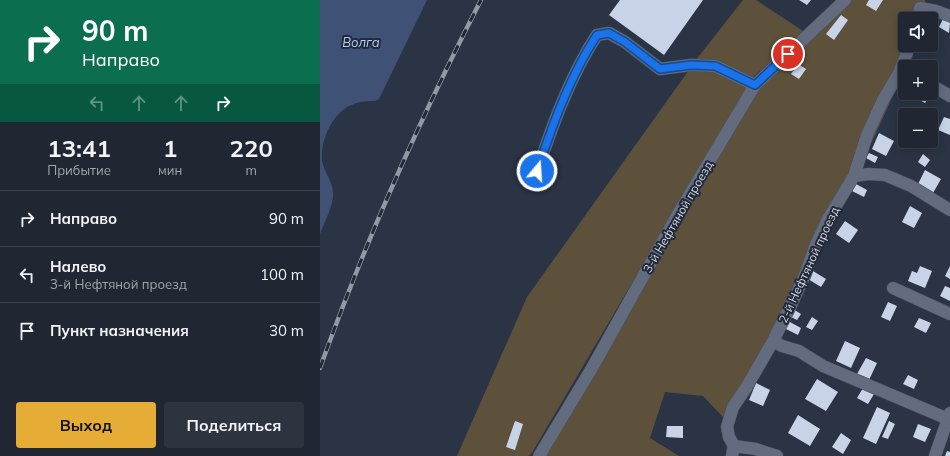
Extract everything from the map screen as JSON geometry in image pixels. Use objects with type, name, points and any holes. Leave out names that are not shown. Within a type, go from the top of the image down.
[{"type":"street","name":"3-й Нефтяной проезд","points":[[539,456],[592,368],[678,214],[755,85],[845,0]]},
{"type":"street","points":[[919,12],[920,8],[936,11],[950,16]]},
{"type":"street","points":[[537,171],[554,123],[583,56],[597,35],[609,33],[625,42],[660,69],[691,65],[715,66],[755,85]]},
{"type":"street","name":"2-й Нефтяной проезд","points":[[733,451],[727,427],[733,407],[746,388],[773,341],[805,275],[816,244],[828,219],[854,176],[867,135],[883,100],[898,79]]},
{"type":"street","points":[[938,89],[950,96]]},
{"type":"street","points":[[854,176],[868,174],[885,175],[911,186],[950,210]]},
{"type":"street","points":[[893,288],[950,314]]},
{"type":"street","points":[[773,341],[782,346],[799,351],[823,366],[948,424],[935,456]]},
{"type":"street","points":[[733,451],[756,449],[777,456]]},
{"type":"shaded area","points":[[743,0],[756,0],[806,33],[754,76],[529,456],[457,456],[527,297],[699,56]]},
{"type":"shaded area","points":[[851,0],[925,0],[927,12],[898,12],[898,52],[913,52],[909,60],[898,60],[898,85],[861,166],[748,388],[730,427],[737,456],[726,456],[727,444],[722,433],[723,417],[703,396],[665,392],[650,438],[679,456],[544,456],[760,87]]},
{"type":"water","name":"Волга","points":[[320,0],[427,0],[379,99],[354,104],[340,113],[329,127],[323,144],[322,161],[332,185],[333,198],[320,234]]},
{"type":"building","points":[[620,0],[703,0],[664,55],[609,15]]},
{"type":"building","points":[[799,0],[811,0],[807,5]]},
{"type":"building","points":[[869,0],[883,0],[876,11],[866,5]]},
{"type":"building","points":[[841,15],[848,20],[834,40],[826,34]]},
{"type":"building","points":[[943,19],[950,23],[949,33],[939,27]]},
{"type":"building","points":[[798,64],[806,69],[799,79],[791,74]]},
{"type":"building","points":[[920,100],[927,100],[925,103]]},
{"type":"building","points":[[944,117],[950,119],[950,135],[938,130]]},
{"type":"building","points":[[879,133],[894,141],[886,156],[872,149]]},
{"type":"building","points":[[869,153],[878,157],[875,163],[866,158]]},
{"type":"building","points":[[923,154],[930,160],[925,167],[918,162]]},
{"type":"building","points":[[925,170],[941,179],[933,193],[918,184]]},
{"type":"building","points":[[530,177],[538,179],[535,189],[527,187]]},
{"type":"building","points":[[856,184],[867,190],[864,197],[852,191]]},
{"type":"building","points":[[910,206],[922,213],[914,228],[902,222]]},
{"type":"building","points":[[845,221],[858,230],[849,243],[836,234]]},
{"type":"building","points":[[920,266],[932,271],[925,288],[908,281],[912,271],[917,273]]},
{"type":"building","points":[[950,266],[950,279],[945,276]]},
{"type":"building","points":[[813,271],[826,279],[821,287],[808,279]]},
{"type":"building","points":[[945,286],[950,288],[950,301],[940,296]]},
{"type":"building","points":[[888,302],[897,306],[890,321],[881,317]]},
{"type":"building","points":[[793,309],[801,314],[797,320],[789,316]]},
{"type":"building","points":[[812,317],[818,321],[812,330],[806,327]]},
{"type":"building","points":[[919,318],[931,323],[926,333],[914,327]]},
{"type":"building","points":[[788,321],[801,328],[798,335],[784,328]]},
{"type":"building","points":[[845,341],[860,348],[851,368],[836,361]]},
{"type":"building","points":[[866,358],[877,363],[869,380],[857,374]]},
{"type":"building","points":[[908,375],[918,380],[914,389],[903,384]]},
{"type":"building","points":[[817,379],[838,392],[826,411],[805,399]]},
{"type":"building","points":[[756,383],[770,390],[763,406],[749,400]]},
{"type":"building","points":[[863,388],[874,394],[868,404],[857,398]]},
{"type":"building","points":[[877,407],[890,413],[876,444],[863,438]]},
{"type":"building","points":[[798,415],[820,429],[810,446],[788,433]]},
{"type":"building","points":[[515,421],[523,424],[515,450],[506,447]]},
{"type":"building","points":[[889,421],[895,424],[888,439],[882,437]]},
{"type":"building","points":[[918,424],[931,429],[925,442],[913,437]]},
{"type":"building","points":[[667,426],[683,426],[683,438],[666,437]]},
{"type":"building","points":[[841,433],[851,440],[843,454],[832,447]]},
{"type":"building","points":[[947,451],[950,452],[950,456],[945,456]]},
{"type":"railway","points":[[320,368],[337,321],[394,181],[436,90],[481,0]]},
{"type":"route","points":[[537,171],[551,130],[583,56],[597,35],[609,33],[625,42],[660,69],[691,65],[715,66],[741,77],[755,85],[788,54]]}]
